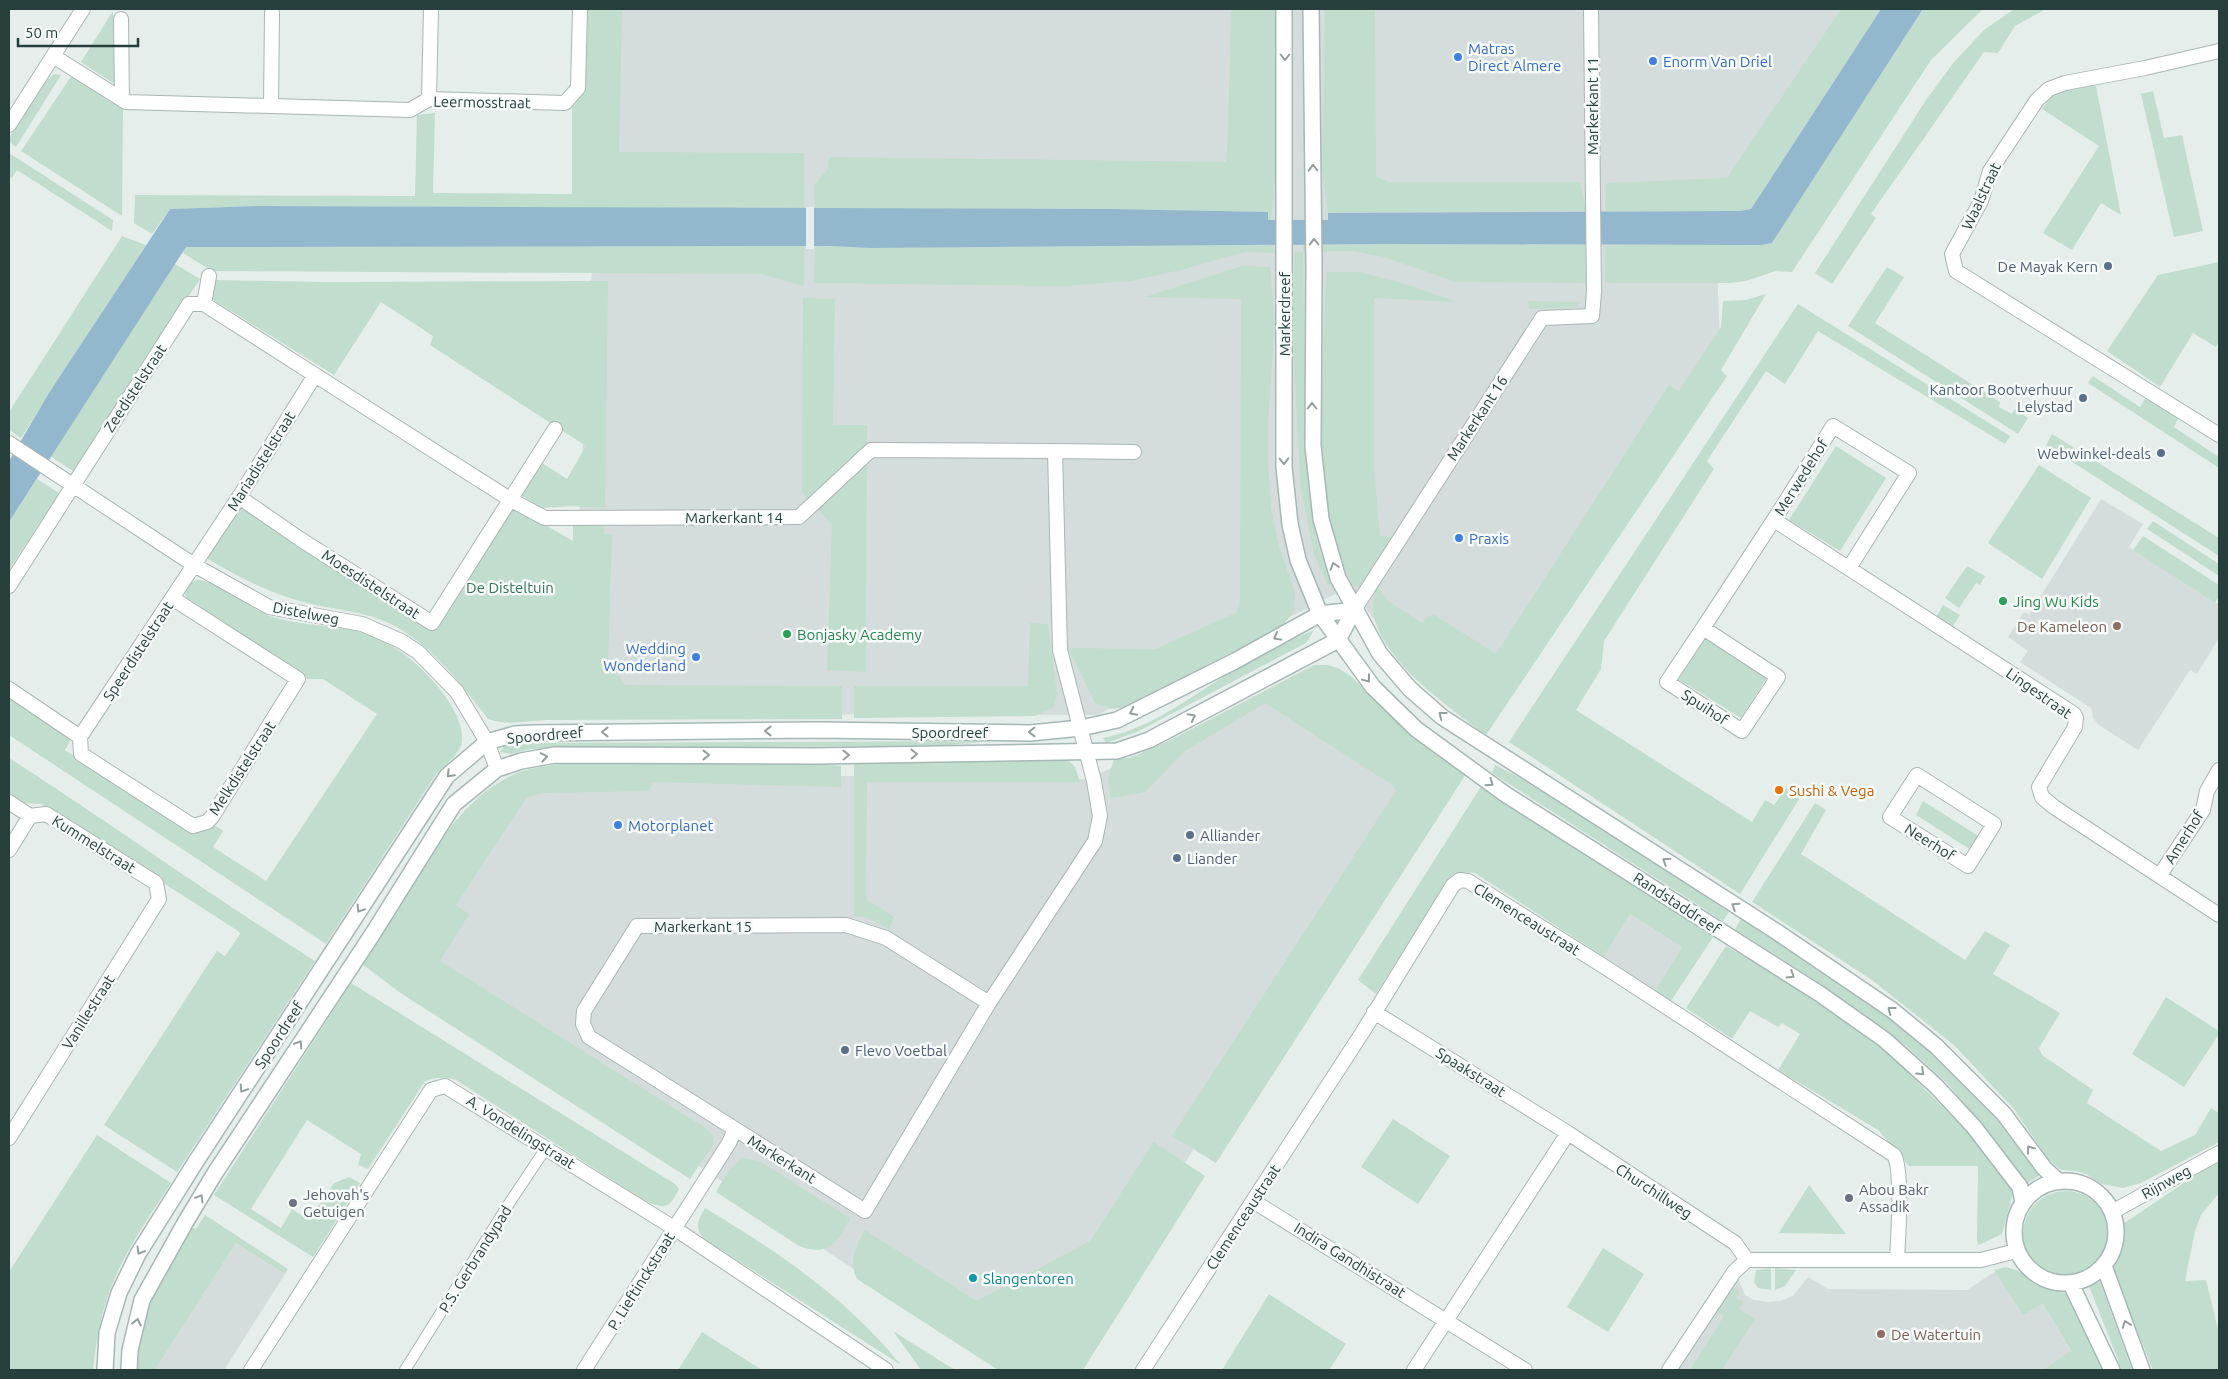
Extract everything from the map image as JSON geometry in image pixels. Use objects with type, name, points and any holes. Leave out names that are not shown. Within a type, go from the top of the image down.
[{"type":"main road","name":"Markerdreef","points":[[1284,9],[1284,467],[1290,524],[1298,560],[1320,614]]},
{"type":"main road","name":"Markerdreef","points":[[1311,9],[1314,216],[1312,446],[1321,519],[1338,578],[1354,610]]},
{"type":"main road","points":[[1320,614],[1354,610]]},
{"type":"main road","points":[[1338,640],[1354,610]]},
{"type":"main road","name":"Randstaddreef","points":[[1354,610],[1380,654],[1410,689],[1442,717],[1764,924],[1892,1010],[1936,1046],[2004,1114],[2044,1168],[2058,1181]]},
{"type":"main road","name":"Randstaddreef","points":[[1320,614],[1373,687],[1416,729],[1454,758],[1506,794],[1820,994],[1906,1058],[1974,1127],[2020,1187],[2023,1202]]},
{"type":"main road","name":"Spoordreef","points":[[105,1370],[107,1333],[119,1293],[138,1254],[194,1163],[447,776],[487,742],[515,734],[534,733],[817,730],[1030,732],[1081,728],[1117,720],[1320,614]]},
{"type":"main road","name":"Spoordreef","points":[[129,1370],[130,1350],[142,1300],[215,1173],[372,935],[454,804],[497,769],[521,761],[556,755],[816,756],[1116,750],[1148,740],[1338,640]]},
{"type":"main road","points":[[2058,1181],[2074,1181],[2090,1187],[2103,1198],[2112,1212],[2116,1225],[2116,1240],[2112,1254],[2104,1266],[2095,1274],[2071,1284],[2054,1283],[2038,1277],[2025,1265],[2016,1250],[2013,1234],[2015,1217],[2023,1202],[2038,1188],[2058,1181]]},
{"type":"main road","points":[[2104,1266],[2142,1370]]},
{"type":"main road","points":[[2071,1284],[2112,1370]]},
{"type":"street","points":[[9,125],[83,9]]},
{"type":"street","points":[[430,99],[431,9]]},
{"type":"street","name":"Leermosstraat","points":[[53,56],[126,102],[410,110],[430,99],[565,103],[578,88],[580,9]]},
{"type":"street","name":"Markerkant 11","points":[[1591,9],[1593,257]]},
{"type":"street","points":[[271,106],[272,13]]},
{"type":"street","points":[[121,19],[122,99]]},
{"type":"street","name":"Waalstraat","points":[[2219,51],[2049,88],[2037,100],[1990,171],[1981,201],[1952,254],[1956,271],[2219,435]]},
{"type":"street","name":"Markerkant 16","points":[[1354,610],[1542,318],[1592,316],[1594,292],[1593,257]]},
{"type":"street","points":[[209,276],[204,304],[510,500]]},
{"type":"street","name":"Zeedistelstraat","points":[[73,486],[189,304],[204,304]]},
{"type":"street","name":"Mariadistelstraat","points":[[194,565],[315,375]]},
{"type":"street","name":"Merwedehof","points":[[1833,426],[1909,473],[1850,568],[1774,520],[1833,426]]},
{"type":"street","name":"Moesdistelstraat","points":[[239,497],[432,623],[555,429]]},
{"type":"street","name":"Distelweg","points":[[9,443],[194,565],[269,607],[362,624],[401,641],[418,652],[457,692],[487,742],[497,769]]},
{"type":"street","name":"Markerkant 14","points":[[510,500],[545,518],[799,517],[871,450],[1134,452]]},
{"type":"street","points":[[988,1003],[1095,841],[1100,816],[1087,752],[1060,650],[1055,451]]},
{"type":"street","points":[[9,586],[73,486]]},
{"type":"street","name":"Spuihof","points":[[1703,628],[1778,677],[1742,731],[1667,682],[1777,515]]},
{"type":"street","name":"Speerdistelstraat","points":[[80,736],[194,565]]},
{"type":"street","name":"Lingestraat","points":[[1850,568],[2074,714],[2076,727],[2039,787],[2042,797],[2054,807],[2219,915]]},
{"type":"street","name":"Melkdistelstraat","points":[[80,736],[81,754],[193,826],[207,822],[212,817],[298,679],[172,598]]},
{"type":"street","points":[[9,689],[80,736]]},
{"type":"street","name":"Amerhof","points":[[2160,875],[2203,810],[2207,791],[2219,770]]},
{"type":"street","name":"Neerhof","points":[[1917,775],[1994,824],[1968,866],[1890,818],[1917,775]]},
{"type":"street","name":"Kummelstraat","points":[[9,802],[30,816],[46,814],[156,884]]},
{"type":"street","name":"Kummelstraat","points":[[9,850],[30,816]]},
{"type":"street","name":"Clemenceaustraat","points":[[1143,1370],[1374,1012],[1453,885],[1460,880],[1468,881],[1608,969],[1894,1155],[1898,1161],[1897,1260]]},
{"type":"street","name":"Vanillestraat","points":[[9,1138],[159,899],[156,884]]},
{"type":"street","name":"Markerkant 15","points":[[735,1129],[589,1036],[583,1024],[584,1011],[637,926],[846,925],[886,938],[988,1003]]},
{"type":"street","name":"Markerkant","points":[[698,1192],[729,1143],[735,1129],[865,1211],[988,1003]]},
{"type":"street","name":"Spaakstraat","points":[[1374,1012],[1568,1133]]},
{"type":"street","name":"A. Vondelingstraat","points":[[251,1370],[431,1090],[445,1086],[674,1228],[886,1370]]},
{"type":"street","points":[[1414,1370],[1568,1133]]},
{"type":"street","name":"Churchillweg","points":[[1568,1133],[1735,1243],[1747,1260]]},
{"type":"street","name":"P.S. Gerbrandypad","points":[[405,1370],[508,1205],[546,1148]]},
{"type":"street","name":"Rijnweg","points":[[2112,1212],[2219,1153]]},
{"type":"street","name":"P. Lieftinckstraat","points":[[584,1370],[698,1192]]},
{"type":"street","name":"Indira Gandhistraat","points":[[1253,1201],[1525,1370]]},
{"type":"street","points":[[1669,1370],[1734,1272],[1747,1260],[1981,1260],[2016,1250]]},
{"type":"shaded area","points":[[605,9],[1843,9],[1715,211],[1721,370],[1485,728],[1389,642],[1351,586],[1097,715],[647,716],[571,679]]},
{"type":"shaded area","name":"De Kameleon","points":[[2101,499],[2143,524],[2129,547],[2215,603],[2219,603],[2219,638],[2197,674],[2190,670],[2138,750],[2099,725],[2093,718],[2091,708],[2020,662],[2028,651],[2008,637],[2024,612],[2029,615]]},
{"type":"shaded area","points":[[1327,665],[1436,753],[1058,1370],[1005,1370],[390,960],[518,772],[1088,779]]},
{"type":"shaded area","points":[[1630,914],[1682,947],[1655,991],[1604,957]]},
{"type":"shaded area","points":[[236,1243],[285,1274],[224,1370],[155,1370]]},
{"type":"shaded area","name":"De Watertuin","points":[[1996,1271],[2023,1315],[2043,1304],[2071,1352],[2043,1370],[1678,1370],[1738,1278],[1745,1295],[1754,1300],[1768,1302],[1780,1301],[1793,1296],[1808,1277],[1828,1289],[1967,1290]]},
{"type":"green space","points":[[586,9],[622,9],[619,152],[804,153],[804,209],[258,206],[170,209],[152,234],[134,223],[135,195],[415,196],[417,115],[435,113],[433,193],[572,194],[572,108],[584,92]]},
{"type":"green space","points":[[1231,9],[1276,9],[1275,180],[1271,220],[1268,220],[1268,212],[1111,209],[815,209],[814,185],[828,169],[829,157],[1226,162]]},
{"type":"green space","points":[[1325,9],[1375,9],[1376,176],[1388,182],[1580,182],[1586,211],[1328,213],[1322,171]]},
{"type":"green space","points":[[1841,9],[1881,9],[1751,209],[1739,211],[1606,211],[1606,185],[1609,183],[1727,178]]},
{"type":"green space","points":[[1923,9],[1983,9],[1931,60],[1792,272],[1776,271],[1746,281],[1731,283],[1605,282],[1605,246],[1772,243]]},
{"type":"green space","points":[[2014,9],[2046,9],[2015,26],[1998,53],[1984,52],[1871,214],[1876,218],[1832,284],[1815,273],[1926,100],[1954,62],[1984,30]]},
{"type":"green space","points":[[113,11],[116,85],[81,62]]},
{"type":"green space","points":[[54,74],[61,75],[16,147],[9,142],[9,138],[44,83]]},
{"type":"green space","points":[[72,75],[123,107],[122,216],[21,151]]},
{"type":"green space","points":[[2090,84],[2096,86],[2121,215],[2101,203],[2072,250],[2043,233],[2099,146],[2042,109],[2055,91]]},
{"type":"green space","points":[[2153,91],[2164,138],[2182,135],[2203,231],[2174,237],[2141,94]]},
{"type":"green space","points":[[9,153],[113,220],[112,231],[17,170],[12,178],[9,176]]},
{"type":"green space","points":[[122,236],[146,245],[21,438],[9,430],[9,412]]},
{"type":"green space","points":[[1384,244],[1587,245],[1587,283],[1456,282],[1384,257],[1353,251],[1303,252],[1303,246]]},
{"type":"green space","points":[[1273,245],[1277,253],[1244,252],[1181,270],[1131,281],[1063,286],[814,283],[815,246],[871,248]]},
{"type":"green space","points":[[804,246],[804,286],[762,274],[212,271],[183,253],[185,247]]},
{"type":"green space","points":[[1295,252],[1303,252],[1305,434],[1308,486],[1316,538],[1323,563],[1333,587],[1328,586],[1314,554],[1301,490],[1291,312]]},
{"type":"green space","points":[[2219,262],[2219,342],[2216,347],[2193,333],[2160,387],[2107,351],[2158,275]]},
{"type":"green space","points":[[175,264],[200,279],[73,471],[50,456]]},
{"type":"green space","points":[[1242,266],[1270,267],[1275,325],[1268,421],[1271,508],[1279,547],[1295,592],[1294,612],[1282,626],[1127,707],[1111,709],[1095,703],[1068,648],[1156,649],[1237,612],[1240,598],[1241,299],[1145,297]]},
{"type":"green space","points":[[1887,267],[1904,277],[1875,323],[2000,402],[1999,407],[2012,414],[2015,409],[2028,418],[2018,434],[1848,326]]},
{"type":"green space","points":[[1327,272],[1360,272],[1402,283],[1457,302],[1374,298],[1374,470],[1380,536],[1393,537],[1360,587],[1354,586],[1342,561],[1333,535],[1324,479],[1322,422]]},
{"type":"green space","points":[[213,280],[327,282],[608,281],[605,508],[573,506],[542,508],[514,491],[514,481],[531,456],[567,479],[586,446],[430,345],[433,336],[381,302],[334,375],[210,298]]},
{"type":"green space","points":[[1766,294],[1721,370],[1727,376],[1486,735],[1420,683],[1390,650],[1380,633],[1374,616],[1377,585],[1388,601],[1422,623],[1427,617],[1435,615],[1496,654],[1669,385],[1679,391],[1721,327],[1723,301],[1746,300]]},
{"type":"green space","points":[[803,298],[835,299],[833,425],[867,425],[866,672],[827,670],[832,525],[802,493]]},
{"type":"green space","points":[[1528,301],[1580,302],[1577,307],[1529,309]]},
{"type":"green space","points":[[1798,304],[2010,436],[2005,444],[1818,331],[1785,384],[1766,371],[1707,461],[1714,469],[1604,641],[1601,669],[1576,710],[1752,822],[1765,800],[1774,805],[1787,787],[1801,796],[1740,894],[1509,742]]},
{"type":"green space","points":[[2093,376],[2140,407],[2146,397],[2179,417],[2174,427],[2219,457],[2219,468],[2088,383]]},
{"type":"green space","points":[[2052,434],[2219,538],[2219,556],[2046,445]]},
{"type":"green space","points":[[1836,446],[1886,478],[1840,551],[1789,520]]},
{"type":"green space","points":[[2039,465],[2091,498],[2042,579],[1988,543]]},
{"type":"green space","points":[[37,479],[59,493],[9,570],[9,522]]},
{"type":"green space","name":"De Disteltuin","points":[[238,503],[435,629],[514,507],[573,541],[573,520],[604,521],[604,534],[612,534],[608,661],[625,685],[842,686],[842,719],[546,720],[509,723],[488,719],[433,654],[391,624],[370,616],[307,603],[280,595],[241,577],[203,556]]},
{"type":"green space","points":[[2153,521],[2219,564],[2219,576],[2147,529]]},
{"type":"green space","points":[[2143,536],[2219,585],[2219,596],[2215,603],[2133,550]]},
{"type":"green space","points":[[1967,566],[1985,576],[1980,585],[1976,583],[1959,608],[1945,598]]},
{"type":"green space","points":[[196,580],[214,584],[261,612],[282,620],[358,631],[385,641],[416,663],[431,678],[455,711],[461,727],[462,742],[458,751],[436,774],[326,944],[9,735],[9,696],[72,737],[65,750],[169,818],[213,824],[223,831],[213,847],[266,881],[377,714],[323,679],[308,679],[188,602],[185,593],[189,584]]},
{"type":"green space","points":[[1943,605],[1960,615],[1951,629],[1935,619]]},
{"type":"green space","points":[[1030,623],[1048,624],[1057,694],[1054,707],[1035,716],[854,718],[854,686],[1028,686]]},
{"type":"green space","points":[[1314,630],[1306,643],[1137,732],[1106,743],[1103,738],[1147,723],[1249,662]]},
{"type":"green space","points":[[1705,637],[1767,678],[1741,718],[1678,679]]},
{"type":"green space","points":[[1314,665],[1327,665],[1338,668],[1352,677],[1403,728],[1466,774],[1216,1163],[1172,1136],[1396,791],[1392,785],[1265,703],[1185,751],[1145,792],[1111,798],[1108,779],[1114,759],[1129,758],[1165,743]]},
{"type":"green space","points":[[992,741],[939,746],[573,748],[530,749],[511,754],[500,752],[504,746],[527,743]]},
{"type":"green space","points":[[9,758],[315,961],[177,1172],[104,1125],[217,951],[225,956],[240,934],[41,804],[22,803],[9,794]]},
{"type":"green space","points":[[854,759],[1067,759],[1075,767],[1080,782],[867,782],[866,899],[894,917],[889,929],[866,917],[854,916]]},
{"type":"green space","points":[[566,763],[815,764],[841,766],[841,787],[652,782],[649,791],[545,793],[527,797],[456,905],[469,914],[440,961],[704,1127],[713,1135],[713,1145],[690,1179],[399,992],[362,964],[432,853],[469,806],[499,782],[517,773]]},
{"type":"green space","points":[[1495,765],[1552,794],[1729,912],[1723,921],[1492,773]]},
{"type":"green space","points":[[1482,785],[1713,937],[1671,1001],[1655,991],[1682,947],[1630,914],[1604,957],[1475,873],[1456,874],[1447,882],[1376,994],[1358,980]]},
{"type":"green space","points":[[1923,801],[1980,837],[1971,850],[1916,815]]},
{"type":"green space","points":[[1815,803],[1826,810],[1801,854],[1965,960],[1985,931],[2010,945],[1993,974],[2060,1013],[2039,1048],[2042,1055],[2093,1090],[2087,1103],[2161,1151],[2195,1135],[2211,1108],[2219,1113],[2219,1142],[2141,1183],[2123,1188],[2102,1184],[2086,1174],[2076,1171],[2061,1170],[2048,1159],[2014,1109],[1955,1046],[1872,980],[1752,902]]},
{"type":"green space","points":[[1741,919],[1878,1007],[1954,1070],[1991,1112],[2040,1175],[2028,1183],[1947,1083],[1905,1045],[1813,979],[1735,929]]},
{"type":"green space","points":[[1726,946],[1819,1000],[1886,1051],[1963,1127],[2008,1182],[2013,1193],[2002,1234],[1979,1245],[1977,1242],[1978,1166],[1909,1166],[1878,1130],[1778,1070],[1800,1034],[1782,1023],[1778,1027],[1750,1011],[1732,1039],[1686,1008]]},
{"type":"green space","points":[[351,983],[675,1184],[679,1189],[672,1200],[666,1206],[645,1201],[456,1080],[448,1078],[425,1081],[368,1169],[358,1165],[361,1154],[307,1120],[251,1209],[281,1228],[292,1209],[304,1217],[306,1214],[311,1217],[334,1183],[349,1177],[360,1183],[313,1257],[214,1195]]},
{"type":"green space","points":[[2166,997],[2219,1031],[2219,1034],[2184,1087],[2132,1054]]},
{"type":"green space","points":[[1393,1119],[1450,1156],[1418,1204],[1361,1167]]},
{"type":"green space","points":[[97,1135],[171,1183],[133,1242],[114,1280],[100,1324],[93,1370],[9,1370],[9,1272]]},
{"type":"green space","points":[[1154,1142],[1205,1176],[1083,1370],[998,1370],[857,1279],[853,1260],[856,1248],[865,1230],[977,1301],[1090,1241]]},
{"type":"green space","points":[[745,1158],[759,1161],[850,1218],[836,1241],[825,1249],[818,1250],[799,1246],[716,1192],[736,1163]]},
{"type":"green space","points":[[2219,1161],[2219,1193],[2201,1215],[2195,1231],[2185,1281],[2206,1280],[2219,1333],[2219,1370],[2153,1370],[2113,1271],[2122,1244],[2123,1224]]},
{"type":"green space","points":[[1809,1185],[1846,1234],[1779,1233]]},
{"type":"green space","points":[[2066,1191],[2082,1195],[2096,1204],[2105,1218],[2109,1234],[2105,1250],[2096,1264],[2082,1273],[2066,1277],[2050,1273],[2036,1264],[2027,1250],[2023,1234],[2027,1218],[2036,1204],[2050,1195]]},
{"type":"green space","points":[[705,1208],[785,1259],[835,1297],[858,1318],[901,1365],[704,1239],[699,1231],[698,1224]]},
{"type":"green space","points":[[205,1215],[288,1269],[285,1274],[236,1243],[155,1370],[137,1370],[142,1329],[154,1295],[191,1227],[196,1229]]},
{"type":"green space","points":[[1603,1248],[1644,1274],[1608,1332],[1567,1307]]},
{"type":"green space","points":[[2006,1267],[2019,1271],[2037,1285],[2069,1294],[2098,1353],[2103,1370],[2043,1370],[2071,1351],[2043,1304],[2023,1315],[1994,1270]]},
{"type":"green space","points":[[1771,1268],[1771,1290],[1758,1288],[1754,1282],[1756,1270]]},
{"type":"green space","points":[[1775,1268],[1796,1270],[1785,1286],[1775,1290]]},
{"type":"green space","points":[[2100,1282],[2132,1370],[2122,1370],[2089,1286]]},
{"type":"green space","points":[[1731,1286],[1740,1292],[1736,1298],[1743,1302],[1739,1309],[1755,1319],[1722,1370],[1690,1370],[1724,1316],[1716,1311]]},
{"type":"green space","points":[[1269,1294],[1346,1344],[1329,1370],[1222,1370]]},
{"type":"green space","points":[[893,1331],[955,1370],[921,1370]]},
{"type":"green space","points":[[702,1332],[762,1370],[678,1370]]},
{"type":"water","points":[[1881,9],[1923,9],[1772,243],[1761,245],[1384,244],[871,248],[829,246],[186,247],[9,522],[9,461],[49,393],[170,209],[258,206],[1111,209],[1268,212],[1268,220],[1328,220],[1328,213],[1739,211],[1751,209]]},
{"type":"pier","points":[[806,207],[814,207],[814,249],[806,249]]},
{"type":"place","name":"Matras Direct Almere","points":[[1458,57]]},
{"type":"place","name":"Enorm Van Driel","points":[[1653,61]]},
{"type":"place","name":"De Mayak Kern","points":[[2108,266]]},
{"type":"place","name":"Kantoor Bootverhuur Lelystad","points":[[2083,398]]},
{"type":"place","name":"Webwinkel-deals","points":[[2161,453]]},
{"type":"place","name":"Praxis","points":[[1459,538]]},
{"type":"place","name":"Jing Wu Kids","points":[[2003,601]]},
{"type":"place","name":"De Kameleon","points":[[2117,626]]},
{"type":"place","name":"Bonjasky Academy","points":[[787,634]]},
{"type":"place","name":"Wedding Wonderland","points":[[696,657]]},
{"type":"place","name":"Sushi & Vega","points":[[1779,790]]},
{"type":"place","name":"Motorplanet","points":[[618,825]]},
{"type":"place","name":"Alliander","points":[[1190,835]]},
{"type":"place","name":"Liander","points":[[1177,858]]},
{"type":"place","name":"Flevo Voetbal","points":[[845,1050]]},
{"type":"place","name":"Abou Bakr Assadik","points":[[1849,1198]]},
{"type":"place","name":"Jehovah's Getuigen","points":[[293,1203]]},
{"type":"place","name":"Slangentoren","points":[[973,1278]]},
{"type":"place","name":"De Watertuin","points":[[1881,1334]]}]
